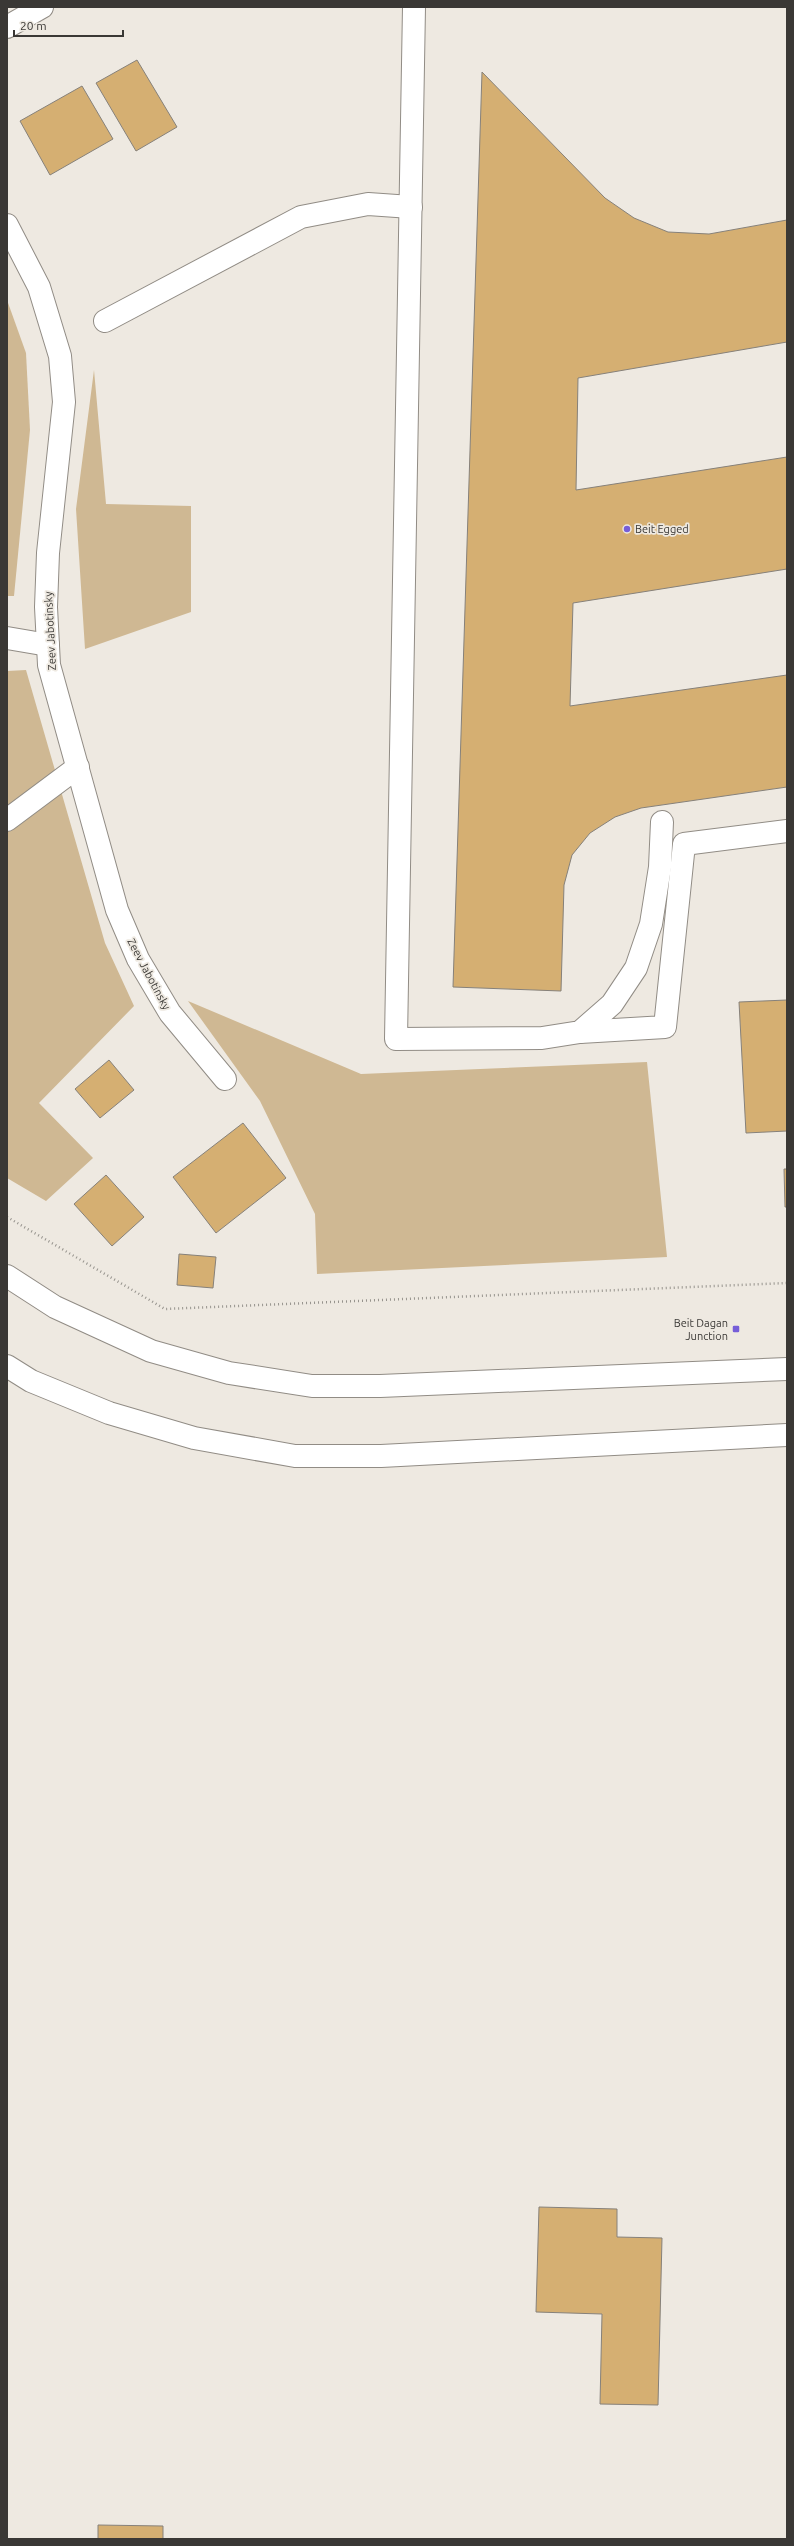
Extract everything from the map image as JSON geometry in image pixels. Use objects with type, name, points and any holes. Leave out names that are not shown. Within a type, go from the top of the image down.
[{"type":"street","points":[[7,27],[42,7]]},
{"type":"street","points":[[414,7],[396,1039],[542,1038],[580,1032],[665,1027],[684,844],[787,831]]},
{"type":"street","points":[[105,321],[301,217],[368,204],[411,207]]},
{"type":"street","name":"Zeev Jabotinsky","points":[[7,225],[39,287],[60,356],[64,402],[48,553],[46,607],[49,665],[117,910],[138,959],[170,1013],[225,1079]]},
{"type":"street","points":[[7,638],[48,645]]},
{"type":"street","points":[[7,820],[78,767]]},
{"type":"street","points":[[580,1032],[612,1004],[636,968],[650,924],[660,867],[662,822]]},
{"type":"street","points":[[7,1276],[55,1307],[152,1351],[229,1373],[312,1386],[380,1386],[787,1369]]},
{"type":"street","points":[[7,1366],[31,1381],[109,1413],[194,1438],[295,1456],[381,1456],[787,1435]]},
{"type":"path","points":[[7,1217],[165,1309],[787,1283]]},
{"type":"shaded area","points":[[7,300],[26,353],[30,430],[14,596],[7,596]]},
{"type":"shaded area","points":[[94,370],[106,504],[191,506],[191,612],[85,649],[76,509]]},
{"type":"shaded area","points":[[26,670],[105,943],[134,1006],[39,1103],[93,1158],[46,1201],[7,1178],[7,671]]},
{"type":"shaded area","points":[[188,1001],[361,1074],[647,1062],[667,1257],[317,1274],[315,1214],[260,1101]]},
{"type":"building","points":[[137,60],[177,127],[136,151],[96,83]]},
{"type":"building","name":"Beit Egged","points":[[482,72],[605,198],[634,218],[668,232],[709,234],[787,220],[787,342],[578,378],[576,490],[787,457],[787,569],[573,603],[570,706],[787,675],[787,787],[641,808],[615,817],[590,833],[572,855],[564,885],[561,991],[453,987]]},
{"type":"building","points":[[82,86],[113,139],[50,175],[20,121]]},
{"type":"building","points":[[787,1000],[787,1131],[746,1133],[739,1002]]},
{"type":"building","points":[[109,1060],[134,1090],[100,1118],[75,1089]]},
{"type":"building","points":[[243,1123],[286,1178],[216,1233],[173,1177]]},
{"type":"building","points":[[784,1169],[787,1169],[787,1207],[785,1207]]},
{"type":"building","points":[[106,1175],[144,1217],[112,1246],[74,1204]]},
{"type":"building","points":[[179,1254],[216,1257],[213,1288],[177,1285]]},
{"type":"building","points":[[539,2207],[617,2209],[617,2237],[662,2238],[658,2405],[600,2404],[602,2314],[536,2312]]},
{"type":"building","points":[[98,2525],[163,2526],[163,2539],[98,2539]]},
{"type":"place","name":"Beit Egged","points":[[627,529]]},
{"type":"place","name":"Beit Dagan Junction","points":[[736,1329]]}]
